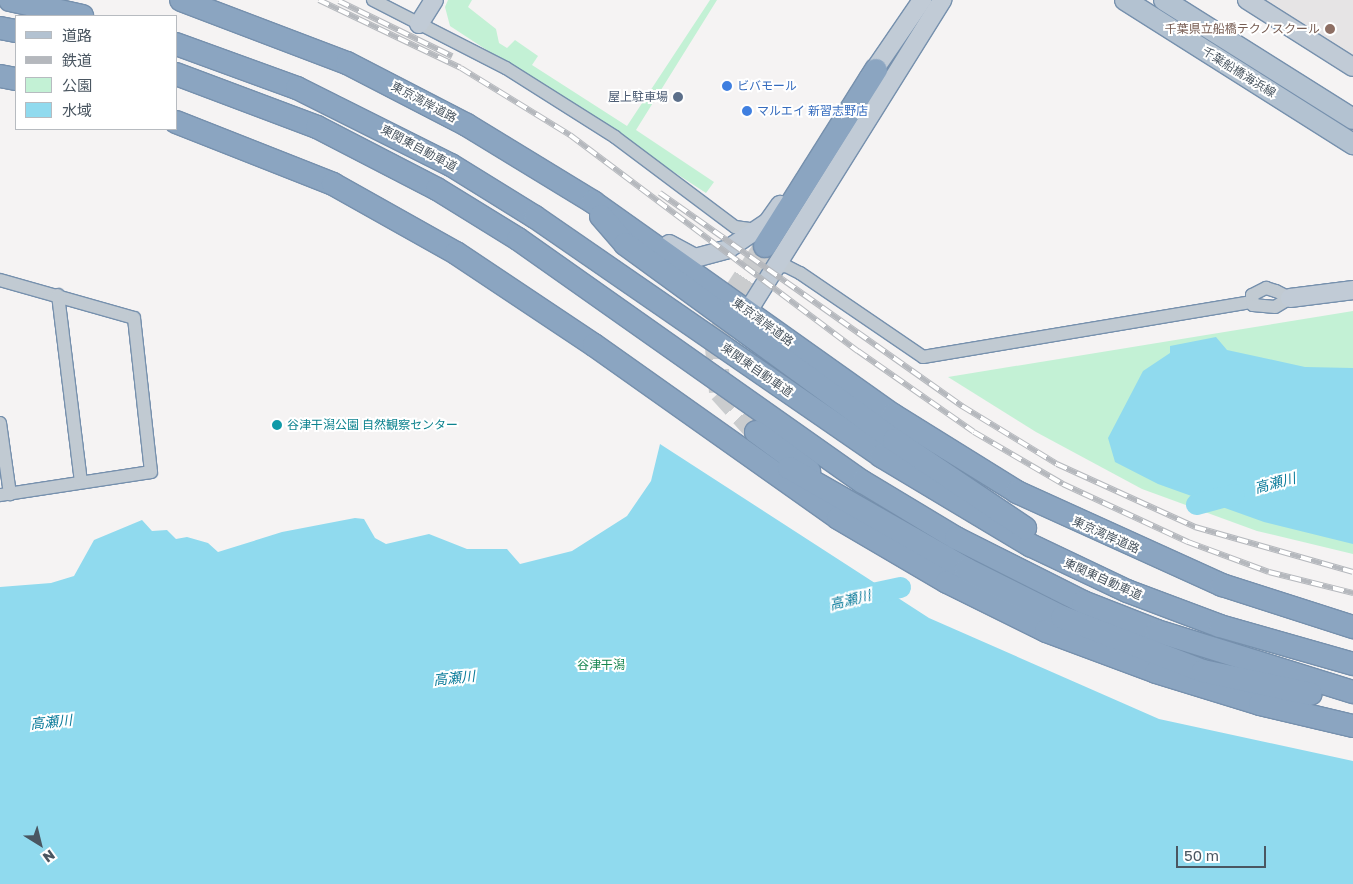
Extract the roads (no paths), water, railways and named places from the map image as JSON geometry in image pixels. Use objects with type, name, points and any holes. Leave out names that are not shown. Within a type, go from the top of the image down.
[{"type":"highway","points":[[10,0],[78,15]]},
{"type":"highway","name":"東京湾岸道路","points":[[181,0],[243,20],[412,94],[593,202],[893,415],[1017,492],[1222,585],[1353,627]]},
{"type":"highway","points":[[0,28],[15,31]]},
{"type":"highway","name":"東関東自動車道","points":[[178,45],[297,88],[451,165],[535,217],[949,500],[1082,571],[1221,624],[1275,642],[1353,664]]},
{"type":"highway","points":[[761,238],[876,70]]},
{"type":"highway","points":[[178,75],[317,127],[437,189],[518,239],[863,482],[956,538],[1083,602],[1210,649],[1353,692]]},
{"type":"highway","points":[[0,76],[15,79]]},
{"type":"highway","points":[[178,123],[333,184],[496,264],[596,329],[790,469],[866,509],[1019,598],[1203,671],[1353,699]]},
{"type":"highway","points":[[333,184],[516,290],[838,518],[947,582],[1046,630],[1156,672],[1260,704],[1353,726]]},
{"type":"highway","points":[[593,202],[606,226],[625,244],[768,348],[1027,530],[1104,570],[1221,624]]},
{"type":"highway","points":[[748,311],[746,327],[768,348]]},
{"type":"highway","points":[[756,432],[866,509]]},
{"type":"main road","name":"千葉船橋海浜線","points":[[1125,0],[1353,144]]},
{"type":"main road","name":"千葉船橋海浜線","points":[[1164,0],[1353,119]]},
{"type":"street","points":[[373,0],[506,68],[615,138],[736,227],[761,238]]},
{"type":"street","points":[[419,24],[434,0]]},
{"type":"street","points":[[876,70],[922,0]]},
{"type":"street","points":[[748,311],[942,0]]},
{"type":"street","points":[[1247,0],[1353,67]]},
{"type":"street","points":[[711,209],[728,227],[728,249]]},
{"type":"street","points":[[628,226],[654,233],[695,258],[761,238]]},
{"type":"street","points":[[791,242],[791,261],[800,273]]},
{"type":"street","points":[[776,267],[786,266],[800,273],[917,355],[998,345],[1250,302],[1262,309],[1290,298],[1353,290]]},
{"type":"street","points":[[0,280],[134,318],[152,472],[5,495],[0,423]]},
{"type":"street","points":[[1250,302],[1252,295],[1266,288],[1290,298]]},
{"type":"street","points":[[58,295],[81,482]]},
{"type":"water","points":[[1216,337],[1227,350],[1305,367],[1353,368],[1353,544],[1264,522],[1158,484],[1115,462],[1108,438],[1143,371],[1170,353],[1170,346]]},
{"type":"water","name":"谷津干潟","points":[[660,444],[929,618],[1159,719],[1353,761],[1353,884],[0,884],[0,587],[51,583],[74,576],[94,540],[142,520],[152,531],[167,530],[176,539],[187,537],[208,543],[218,552],[282,532],[355,518],[364,519],[375,538],[386,544],[429,534],[467,549],[507,549],[520,564],[572,551],[627,516],[651,481]]},
{"type":"waterway","name":"高瀬川","points":[[1196,504],[1234,494]]},
{"type":"waterway","name":"高瀬川","points":[[858,596],[900,587]]},
{"type":"tunnel","points":[[756,432],[720,392],[716,347],[732,296],[765,246]]},
{"type":"railway","points":[[319,0],[461,68],[570,135],[858,351],[974,432],[1063,484],[1188,542],[1269,572],[1353,593]]},
{"type":"railway","points":[[339,1],[452,56]]},
{"type":"railway","points":[[660,193],[962,406],[1057,464],[1195,527],[1353,572]]},
{"type":"place","name":"千葉県立船橋テクノスクール","points":[[1330,29]]},
{"type":"place","name":"ビバモール","points":[[727,86]]},
{"type":"place","name":"屋上駐車場","points":[[678,97]]},
{"type":"place","name":"マルエイ 新習志野店","points":[[747,111]]},
{"type":"place","name":"谷津干潟公園 自然観察センター","points":[[277,425]]}]
